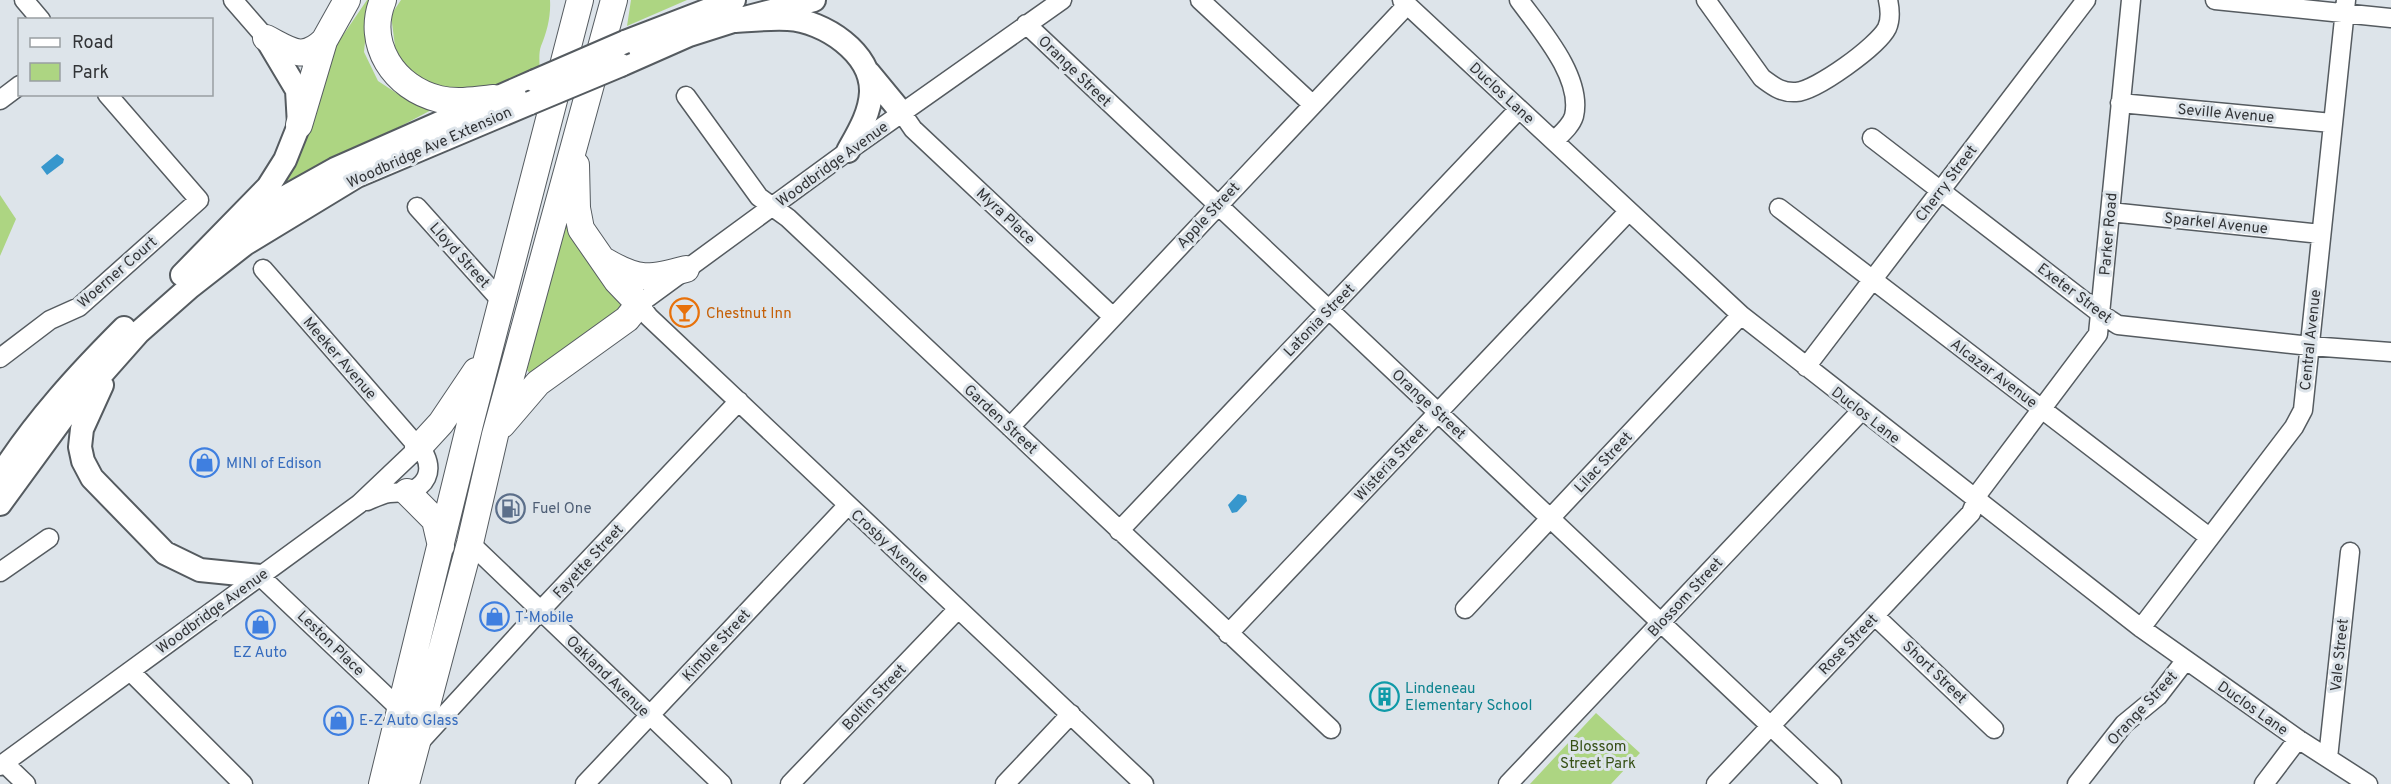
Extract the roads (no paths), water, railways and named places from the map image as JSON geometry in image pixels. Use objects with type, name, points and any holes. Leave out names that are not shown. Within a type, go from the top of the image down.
[{"type":"highway","points":[[299,125],[324,41],[348,0]]},
{"type":"highway","points":[[383,0],[380,7],[378,34],[387,65],[399,78],[413,88],[438,99],[456,102],[494,98]]},
{"type":"highway","points":[[382,784],[503,303],[541,91],[564,0]]},
{"type":"highway","points":[[541,91],[580,0]]},
{"type":"highway","points":[[406,784],[470,543],[495,435],[614,0]]},
{"type":"highway","points":[[266,38],[298,53],[314,51],[324,41]]},
{"type":"highway","points":[[495,435],[522,398],[538,383],[627,319],[639,304],[617,281],[603,259],[589,244],[581,229],[577,208],[575,136]]},
{"type":"highway","points":[[603,259],[626,273],[642,278],[662,276],[686,269]]},
{"type":"highway","points":[[418,448],[459,399],[493,342]]},
{"type":"highway","points":[[407,492],[435,520],[441,546]]},
{"type":"main road","points":[[733,10],[814,0]]},
{"type":"main road","points":[[733,10],[816,26],[841,39],[902,114]]},
{"type":"main road","name":"Woodbridge Ave Extension","points":[[0,504],[62,419],[139,332],[190,287],[245,244],[357,176],[541,91],[625,42],[733,10]]},
{"type":"main road","name":"Woodbridge Ave Extension","points":[[0,476],[17,449],[71,381],[132,319],[182,275],[267,207],[335,169],[494,98],[541,91],[621,65],[689,35],[733,10]]},
{"type":"main road","points":[[182,275],[268,187],[285,160],[299,125],[297,90],[266,38]]},
{"type":"main road","points":[[848,152],[863,123],[868,107],[871,92],[868,73]]},
{"type":"main road","points":[[139,332],[106,379],[92,405],[82,429],[80,447],[83,461],[92,478],[165,553],[200,570],[260,576]]},
{"type":"street","points":[[24,0],[39,18]]},
{"type":"street","points":[[233,0],[266,38]]},
{"type":"street","points":[[1026,24],[1035,0]]},
{"type":"street","name":"Woodbridge Avenue","points":[[639,304],[1062,0]]},
{"type":"street","points":[[1200,0],[1312,104]]},
{"type":"street","points":[[1519,0],[1560,57],[1572,87],[1574,117],[1554,141]]},
{"type":"street","points":[[1706,0],[1762,78],[1774,88],[1784,91],[1806,90],[1881,37],[1890,18],[1888,0]]},
{"type":"street","name":"Cherry Street","points":[[1806,367],[2086,0]]},
{"type":"street","name":"Parker Road","points":[[1976,501],[1980,490],[2096,337],[2101,314],[2131,0]]},
{"type":"street","points":[[2215,0],[2345,7],[2391,18]]},
{"type":"street","name":"Apple Street","points":[[1010,427],[1404,3]]},
{"type":"street","name":"Duclos Lane","points":[[1404,3],[1740,315],[1976,501],[2185,661],[2368,784]]},
{"type":"street","name":"Central Avenue","points":[[2141,628],[2303,410],[2345,7]]},
{"type":"street","name":"Orange Street","points":[[1026,24],[1216,206],[1832,784]]},
{"type":"street","points":[[0,100],[18,86]]},
{"type":"street","name":"Woerner Court","points":[[0,358],[50,321],[79,308],[200,200],[109,96]]},
{"type":"street","name":"Garden Street","points":[[686,96],[759,196],[788,218],[1331,729]]},
{"type":"street","name":"Seville Avenue","points":[[2120,104],[2332,123]]},
{"type":"street","name":"Latonia Street","points":[[1119,531],[1519,109]]},
{"type":"street","name":"Myra Place","points":[[902,114],[913,129],[1113,316]]},
{"type":"street","name":"Exeter Street","points":[[1872,138],[2118,325],[2310,346],[2391,352]]},
{"type":"street","name":"Lloyd Street","points":[[417,207],[503,303]]},
{"type":"street","name":"Alcazar Avenue","points":[[1779,208],[2209,537]]},
{"type":"street","name":"Wisteria Street","points":[[1228,634],[1628,212]]},
{"type":"street","name":"Sparkel Avenue","points":[[2110,212],[2321,234]]},
{"type":"street","name":"Meeker Avenue","points":[[262,269],[418,448]]},
{"type":"street","name":"Crosby Avenue","points":[[639,304],[649,318],[1144,784]]},
{"type":"street","name":"Lilac Street","points":[[1465,609],[1740,315]]},
{"type":"street","name":"Fayette Street","points":[[414,749],[540,611],[739,401]]},
{"type":"street","name":"Blossom Street","points":[[1508,784],[1861,411]]},
{"type":"street","points":[[359,504],[388,493],[407,492],[417,488],[426,480],[429,471],[428,462],[418,448]]},
{"type":"street","name":"Woodbridge Avenue","points":[[2,764],[359,504],[418,448]]},
{"type":"street","name":"Rose Street","points":[[1716,784],[1971,513],[1976,501]]},
{"type":"street","name":"Kimble Street","points":[[585,784],[847,506]]},
{"type":"street","points":[[0,572],[49,538]]},
{"type":"street","name":"Oakland Avenue","points":[[470,543],[722,784]]},
{"type":"street","name":"Vale Street","points":[[2328,758],[2350,552]]},
{"type":"street","name":"Leston Place","points":[[260,576],[401,710]]},
{"type":"street","name":"Boltin Street","points":[[790,784],[958,609]]},
{"type":"street","name":"Short Street","points":[[1875,616],[1994,729]]},
{"type":"street","name":"Orange Street","points":[[2078,784],[2124,724],[2158,696],[2185,661]]},
{"type":"street","points":[[130,671],[243,784]]},
{"type":"street","points":[[1005,784],[1071,714]]},
{"type":"street","points":[[2264,784],[2298,739]]},
{"type":"street","points":[[2,764],[26,784]]},
{"type":"water","points":[[57,154],[64,159],[63,163],[47,175],[41,167]]},
{"type":"water","points":[[1238,494],[1246,496],[1247,501],[1237,512],[1232,513],[1228,505]]},
{"type":"place","name":"Chestnut Inn","points":[[685,313]]},
{"type":"place","name":"MINI of Edison","points":[[205,463]]},
{"type":"place","name":"Fuel One","points":[[511,508]]},
{"type":"place","name":"T-Mobile","points":[[494,617]]},
{"type":"place","name":"EZ Auto","points":[[260,625]]},
{"type":"place","name":"Lindeneau Elementary School","points":[[1384,697]]},
{"type":"place","name":"E-Z Auto Glass","points":[[338,720]]},
{"type":"park label","name":"Blossom Street Park","points":[[1598,754]]}]
